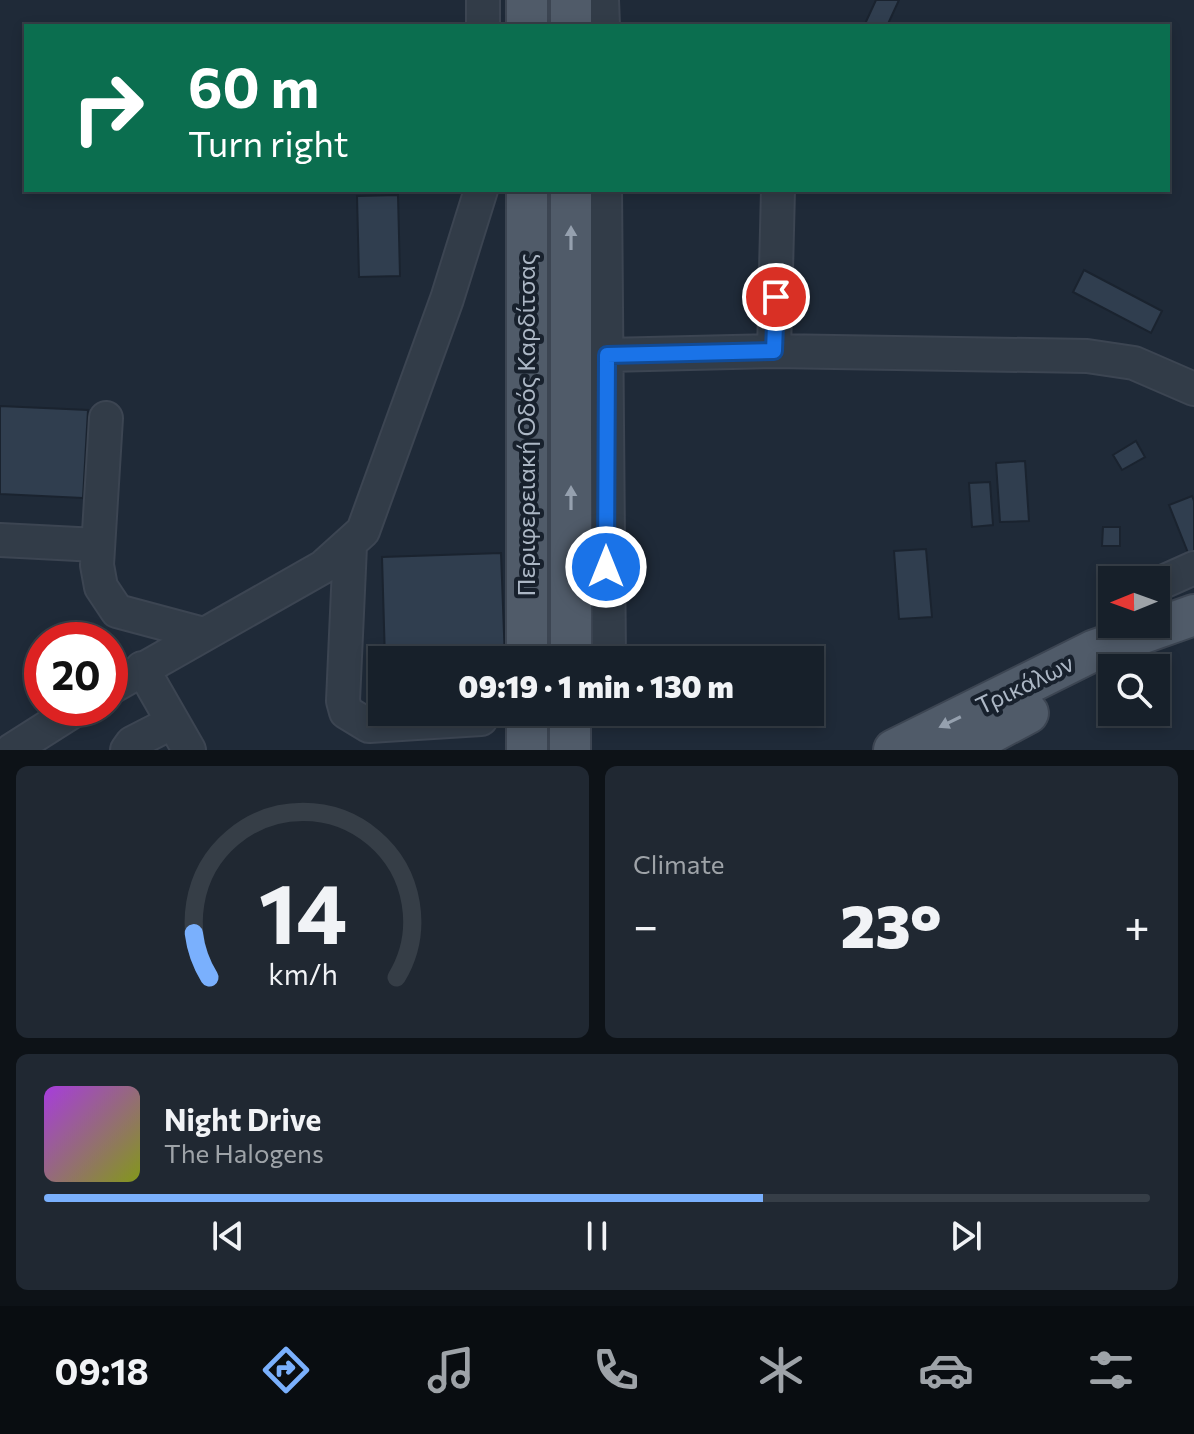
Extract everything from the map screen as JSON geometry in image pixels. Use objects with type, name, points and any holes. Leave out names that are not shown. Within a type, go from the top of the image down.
[{"type":"main road","points":[[527,0],[527,24]]},
{"type":"main road","points":[[571,0],[571,24]]},
{"type":"main road","name":"Περιφερειακή Οδός Καρδίτσας","points":[[527,192],[527,646]]},
{"type":"main road","name":"Περιφερειακή Οδός Καρδίτσας","points":[[571,192],[571,646]]},
{"type":"main road","name":"Τρικάλων","points":[[894,750],[1124,638]]},
{"type":"main road","name":"Τρικάλων","points":[[959,750],[1105,672],[1139,638]]},
{"type":"main road","points":[[527,726],[527,750]]},
{"type":"main road","points":[[570,726],[570,750]]},
{"type":"street","points":[[483,0],[483,24]]},
{"type":"street","points":[[602,0],[603,24]]},
{"type":"street","points":[[128,677],[323,567],[350,546],[372,513],[480,192]]},
{"type":"street","points":[[605,192],[609,646]]},
{"type":"street","points":[[774,351],[778,192]]},
{"type":"street","points":[[607,355],[774,351],[1110,358],[1153,369],[1194,389]]},
{"type":"street","points":[[106,418],[97,576],[106,597],[117,611],[203,634]]},
{"type":"street","points":[[0,540],[97,545]]},
{"type":"street","points":[[350,546],[343,701],[346,712],[368,725]]},
{"type":"street","points":[[1170,579],[1194,568]]},
{"type":"street","points":[[142,668],[189,750]]},
{"type":"street","points":[[127,750],[132,743],[173,722]]},
{"type":"street","points":[[12,750],[50,726]]},
{"type":"building","points":[[876,0],[899,0],[888,24],[865,24]]},
{"type":"building","points":[[398,195],[400,276],[359,277],[357,196]]},
{"type":"building","points":[[1084,270],[1162,311],[1151,333],[1073,292]]},
{"type":"building","points":[[0,406],[88,410],[83,498],[0,494]]},
{"type":"building","points":[[1136,441],[1145,457],[1122,470],[1113,455]]},
{"type":"building","points":[[1025,461],[1029,521],[1000,522],[996,463]]},
{"type":"building","points":[[990,482],[993,525],[972,527],[969,483]]},
{"type":"building","points":[[1192,496],[1194,501],[1194,568],[1169,505]]},
{"type":"building","points":[[1103,527],[1120,527],[1120,546],[1102,546]]},
{"type":"building","points":[[926,549],[932,617],[899,619],[894,551]]},
{"type":"building","points":[[501,553],[504,646],[385,646],[382,557]]},
{"type":"route","points":[[606,567],[607,355],[774,351],[776,297]]}]
